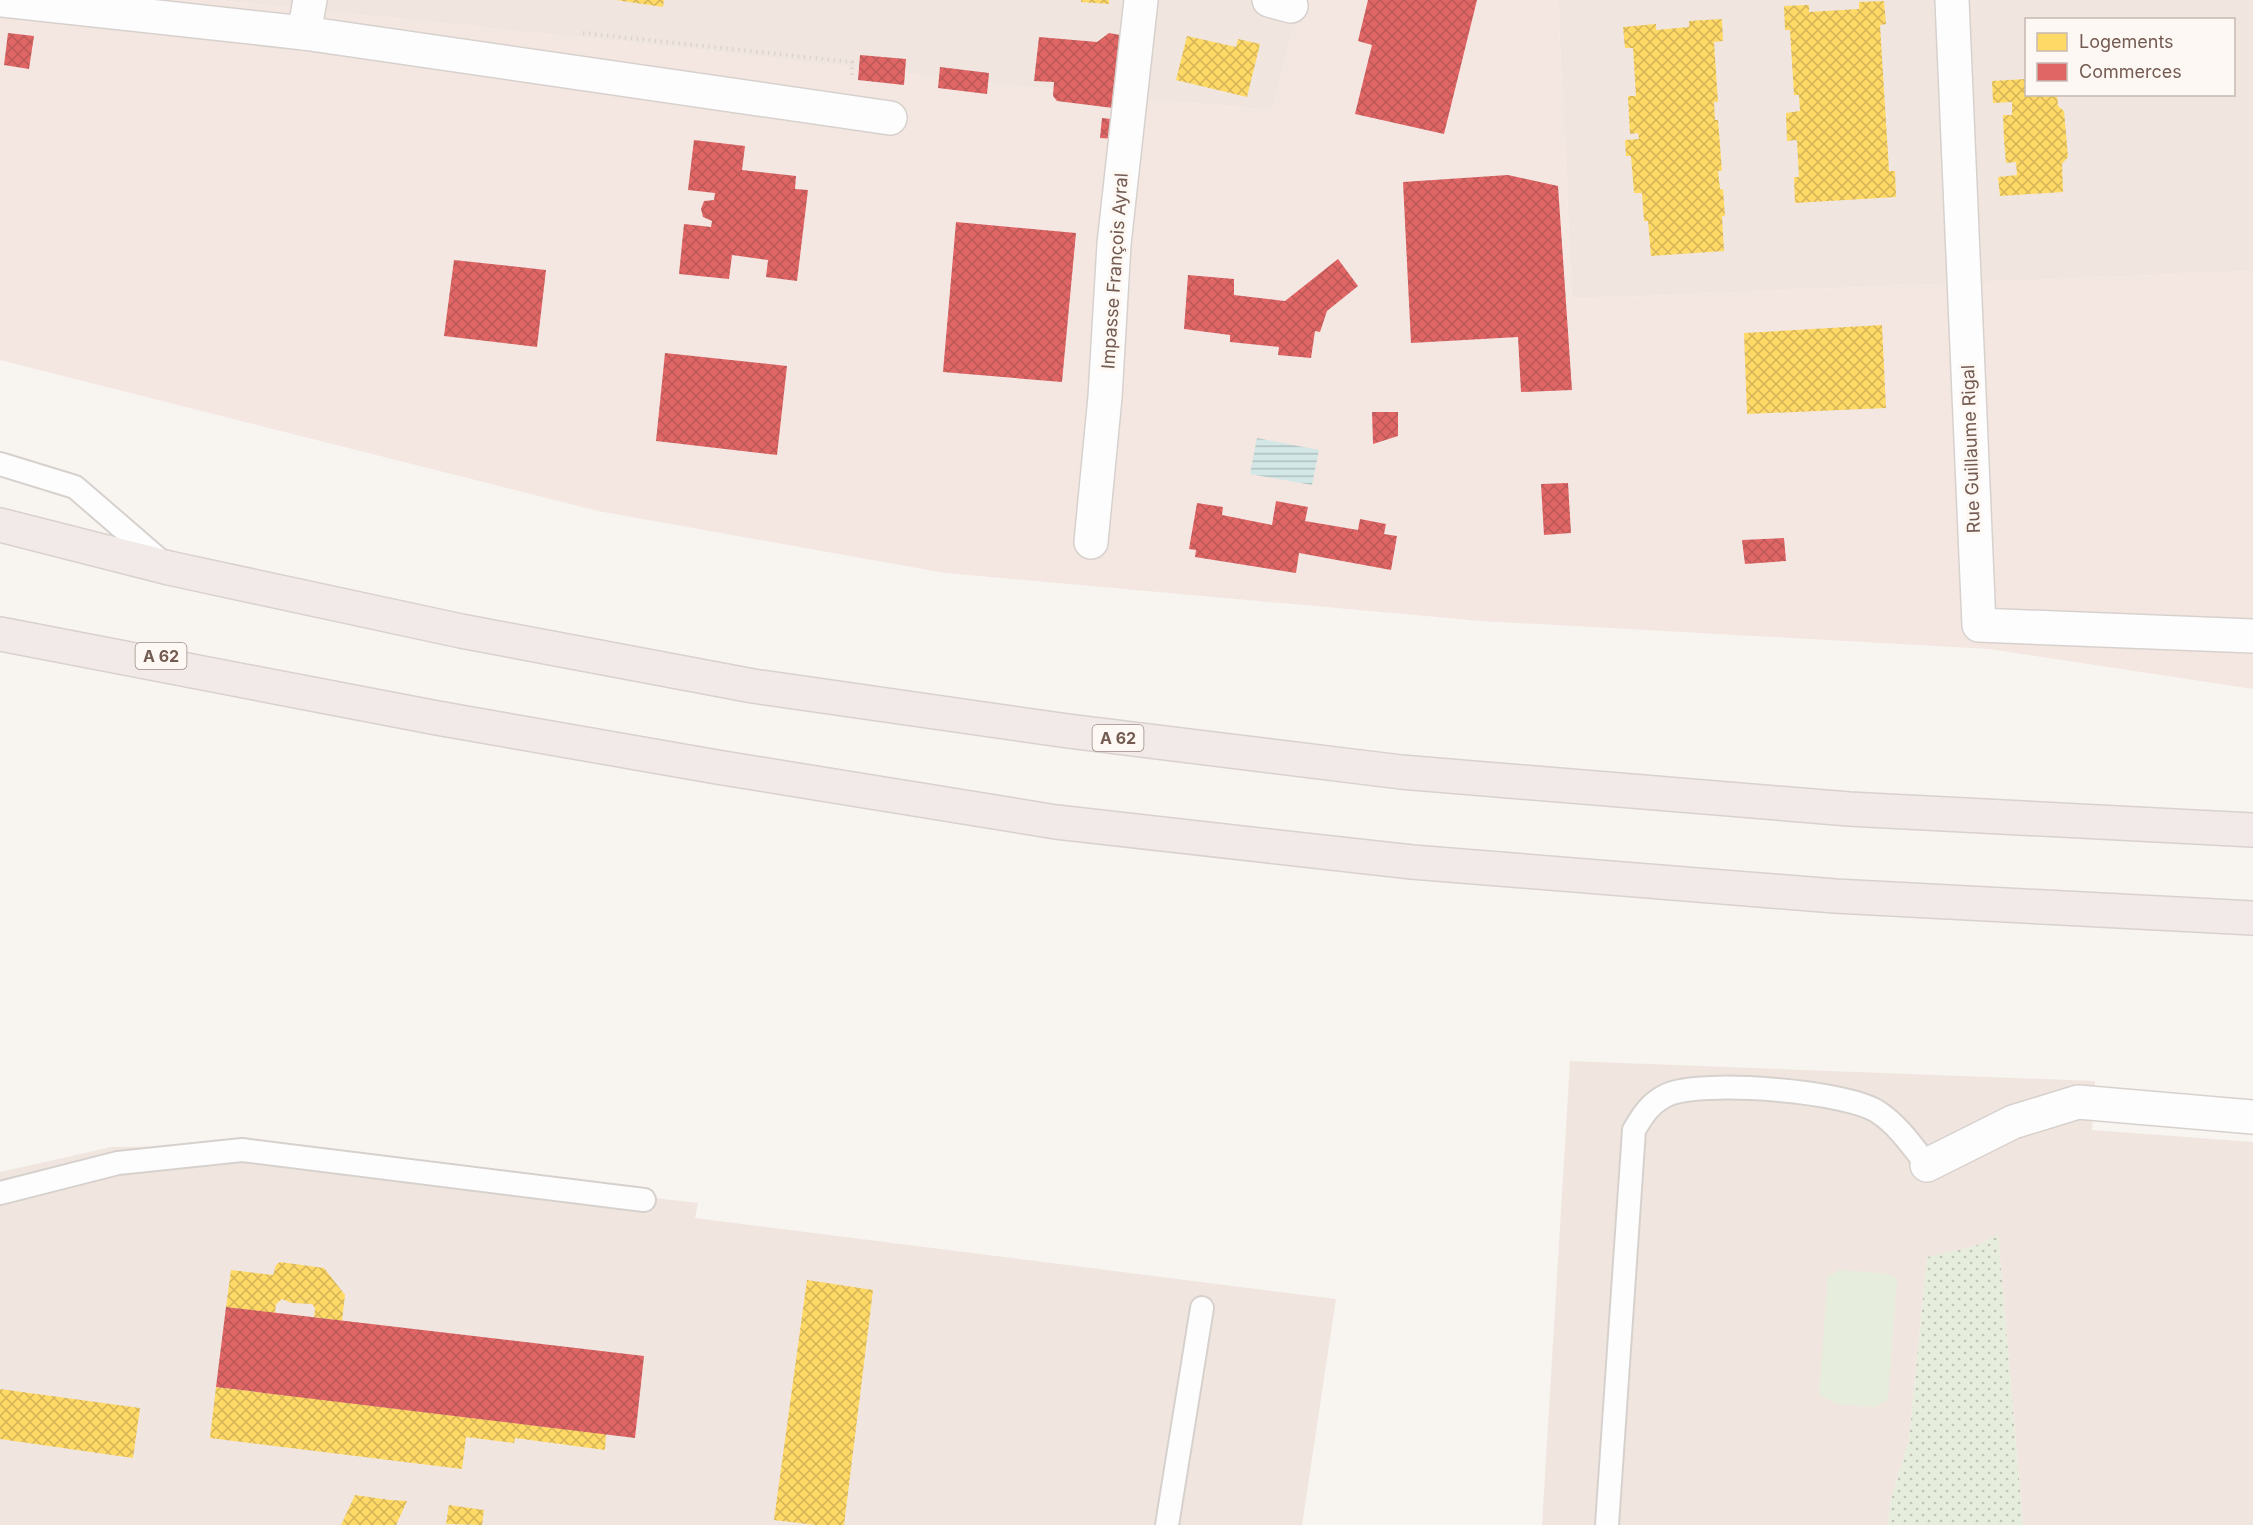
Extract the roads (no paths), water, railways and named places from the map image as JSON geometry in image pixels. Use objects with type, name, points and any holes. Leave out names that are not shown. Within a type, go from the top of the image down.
[{"type":"highway","name":"A 62","points":[[0,525],[169,568],[461,631],[753,686],[1104,736],[1401,772],[1778,803],[2253,830]]},
{"type":"highway","name":"A 62","points":[[0,617],[322,694],[436,718],[693,763],[1056,822],[1459,866],[1835,896],[2253,918]]},
{"type":"highway","points":[[0,634],[322,694]]},
{"type":"street","points":[[3,0],[304,33],[890,118]]},
{"type":"street","points":[[304,33],[310,0]]},
{"type":"street","name":"Impasse François Ayral","points":[[1091,542],[1105,397],[1114,244],[1142,0]]},
{"type":"street","name":"Rue Guillaume Rigal","points":[[1952,0],[1979,625],[2253,636]]},
{"type":"street","points":[[1928,1165],[2013,1122],[2078,1102],[2253,1117]]},
{"type":"lane","points":[[0,464],[75,487],[169,568]]},
{"type":"lane","points":[[1607,1525],[1634,1130],[1646,1109],[1668,1094],[1699,1088],[1776,1090],[1843,1099],[1877,1111],[1904,1136],[1928,1165]]},
{"type":"lane","points":[[0,1193],[118,1163],[242,1150],[644,1200]]},
{"type":"lane","points":[[1167,1525],[1202,1308]]}]
